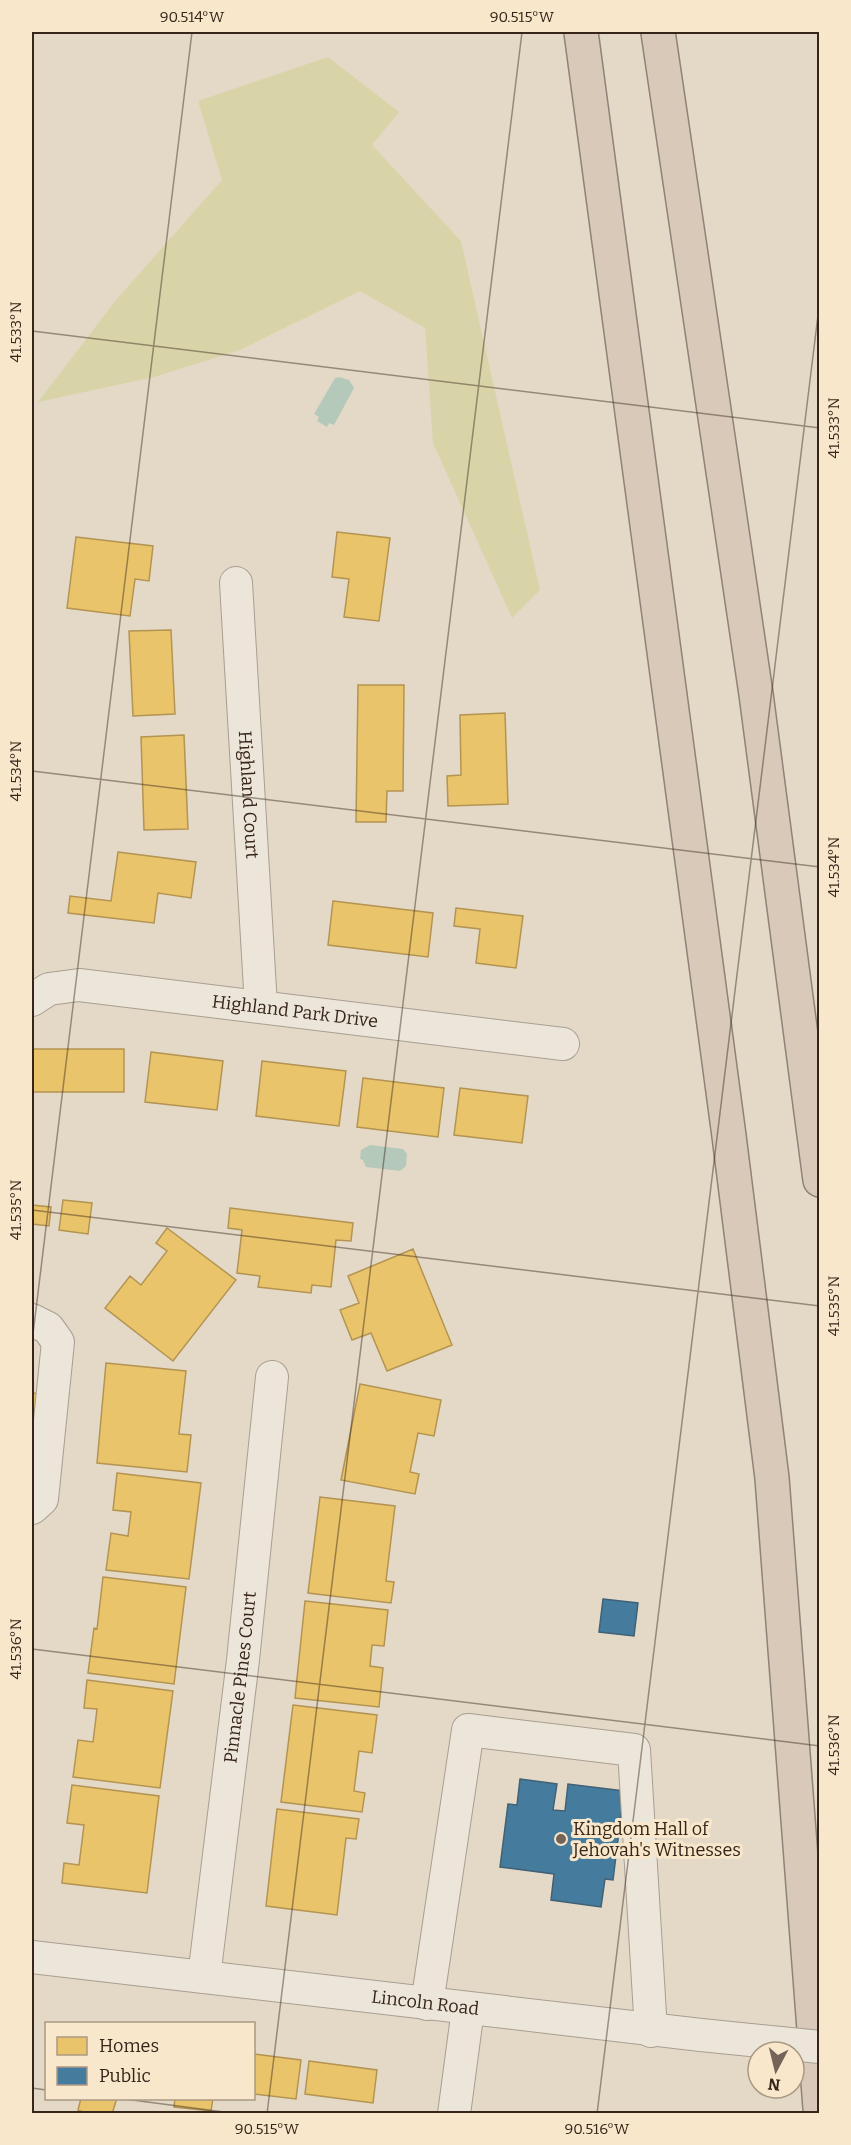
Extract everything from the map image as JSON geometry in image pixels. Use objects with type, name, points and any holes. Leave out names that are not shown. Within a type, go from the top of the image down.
[{"type":"highway","points":[[581,32],[729,1136],[772,1478],[819,2108]]},
{"type":"highway","points":[[658,32],[756,694],[819,1180]]},
{"type":"street","name":"Highland Court","points":[[236,583],[261,1006]]},
{"type":"street","name":"Highland Park Drive","points":[[32,1000],[49,989],[79,985],[563,1044]]},
{"type":"street","points":[[32,1320],[48,1328],[58,1342],[42,1499],[32,1508]]},
{"type":"street","name":"Pinnacle Pines Court","points":[[204,1977],[243,1660],[272,1377]]},
{"type":"street","points":[[427,2004],[468,1730],[480,1731],[634,1750],[651,2031]]},
{"type":"street","name":"Lincoln Road","points":[[32,1957],[651,2031],[819,2048]]},
{"type":"street","points":[[454,2114],[468,2009]]},
{"type":"shaded area","points":[[328,57],[399,112],[372,145],[461,241],[540,590],[512,618],[433,443],[425,328],[360,291],[240,350],[154,377],[38,402],[116,300],[222,180],[198,101]]},
{"type":"shaded area","points":[[335,378],[349,380],[354,388],[334,425],[329,423],[327,427],[317,421],[319,417],[314,414]]},
{"type":"shaded area","points":[[370,1145],[403,1149],[407,1154],[406,1166],[400,1171],[366,1167],[360,1159],[361,1150]]},
{"type":"building: Homes","points":[[337,532],[390,538],[379,621],[344,617],[349,579],[332,577]]},
{"type":"building: Homes","points":[[76,537],[153,546],[149,581],[135,579],[130,616],[67,608]]},
{"type":"building: Homes","points":[[171,630],[175,714],[133,716],[129,631]]},
{"type":"building: Homes","points":[[358,685],[404,685],[403,791],[387,791],[386,822],[356,822]]},
{"type":"building: Homes","points":[[505,713],[508,804],[448,806],[447,776],[461,775],[460,715]]},
{"type":"building: Homes","points":[[184,735],[188,829],[144,830],[141,737]]},
{"type":"building: Homes","points":[[118,852],[196,862],[191,898],[158,893],[154,923],[68,913],[70,896],[111,901]]},
{"type":"building: Homes","points":[[333,901],[433,913],[428,957],[328,945]]},
{"type":"building: Homes","points":[[456,908],[523,916],[516,968],[476,963],[480,929],[454,926]]},
{"type":"building: Homes","points":[[32,1049],[124,1049],[124,1092],[33,1092]]},
{"type":"building: Homes","points":[[151,1052],[223,1061],[217,1110],[145,1102]]},
{"type":"building: Homes","points":[[262,1061],[346,1071],[339,1126],[256,1116]]},
{"type":"building: Homes","points":[[363,1078],[444,1088],[438,1137],[357,1127]]},
{"type":"building: Homes","points":[[460,1088],[528,1096],[522,1143],[454,1135]]},
{"type":"building: Homes","points":[[63,1200],[92,1203],[88,1234],[59,1230]]},
{"type":"building: Homes","points":[[32,1205],[51,1207],[49,1226],[32,1224]]},
{"type":"building: Homes","points":[[230,1208],[353,1223],[351,1241],[336,1240],[331,1287],[312,1285],[311,1293],[258,1287],[260,1276],[237,1273],[242,1230],[228,1228]]},
{"type":"building: Homes","points":[[167,1228],[236,1280],[173,1361],[105,1308],[130,1276],[141,1285],[167,1251],[156,1243]]},
{"type":"building: Homes","points":[[413,1249],[452,1345],[387,1371],[371,1333],[352,1340],[340,1310],[359,1303],[348,1276]]},
{"type":"building: Homes","points":[[106,1363],[186,1371],[179,1434],[191,1435],[187,1472],[97,1463]]},
{"type":"building: Homes","points":[[360,1384],[441,1400],[434,1436],[418,1433],[410,1472],[419,1474],[415,1494],[341,1480]]},
{"type":"building: Homes","points":[[32,1393],[43,1394],[37,1440],[32,1439]]},
{"type":"building: Homes","points":[[117,1473],[201,1483],[189,1579],[106,1570],[111,1533],[128,1536],[131,1512],[113,1510]]},
{"type":"building: Homes","points":[[320,1497],[395,1506],[386,1581],[394,1582],[391,1603],[308,1593]]},
{"type":"building: Homes","points":[[103,1577],[186,1587],[174,1684],[88,1673],[94,1628],[97,1629]]},
{"type":"building: Homes","points":[[305,1601],[388,1610],[384,1646],[372,1645],[370,1666],[383,1668],[379,1707],[295,1698]]},
{"type":"building: Homes","points":[[87,1680],[173,1691],[160,1788],[73,1777],[78,1740],[93,1742],[97,1709],[84,1708]]},
{"type":"building: Homes","points":[[293,1705],[377,1715],[372,1753],[359,1751],[354,1791],[365,1793],[362,1812],[281,1802]]},
{"type":"building: Homes","points":[[72,1785],[159,1796],[147,1893],[62,1883],[64,1863],[79,1865],[84,1825],[67,1823]]},
{"type":"building: Homes","points":[[277,1809],[359,1819],[356,1839],[346,1838],[337,1915],[266,1906]]},
{"type":"building: Homes","points":[[255,2054],[301,2060],[296,2099],[255,2094]]},
{"type":"building: Homes","points":[[309,2061],[377,2070],[373,2103],[305,2094]]},
{"type":"building: Homes","points":[[80,2100],[116,2100],[112,2114],[88,2114],[78,2110]]},
{"type":"building: Homes","points":[[175,2100],[213,2100],[211,2111],[174,2107]]},
{"type":"building: Public","points":[[603,1599],[638,1603],[634,1636],[599,1632]]},
{"type":"building: Public","name":"Kingdom Hall of Jehovah's Witnesses","points":[[520,1779],[557,1784],[553,1810],[565,1811],[568,1784],[624,1791],[613,1880],[605,1879],[601,1907],[551,1900],[554,1874],[500,1867],[508,1804],[517,1805]]},
{"type":"place","name":"Kingdom Hall of Jehovah's Witnesses","points":[[561,1839]]}]
